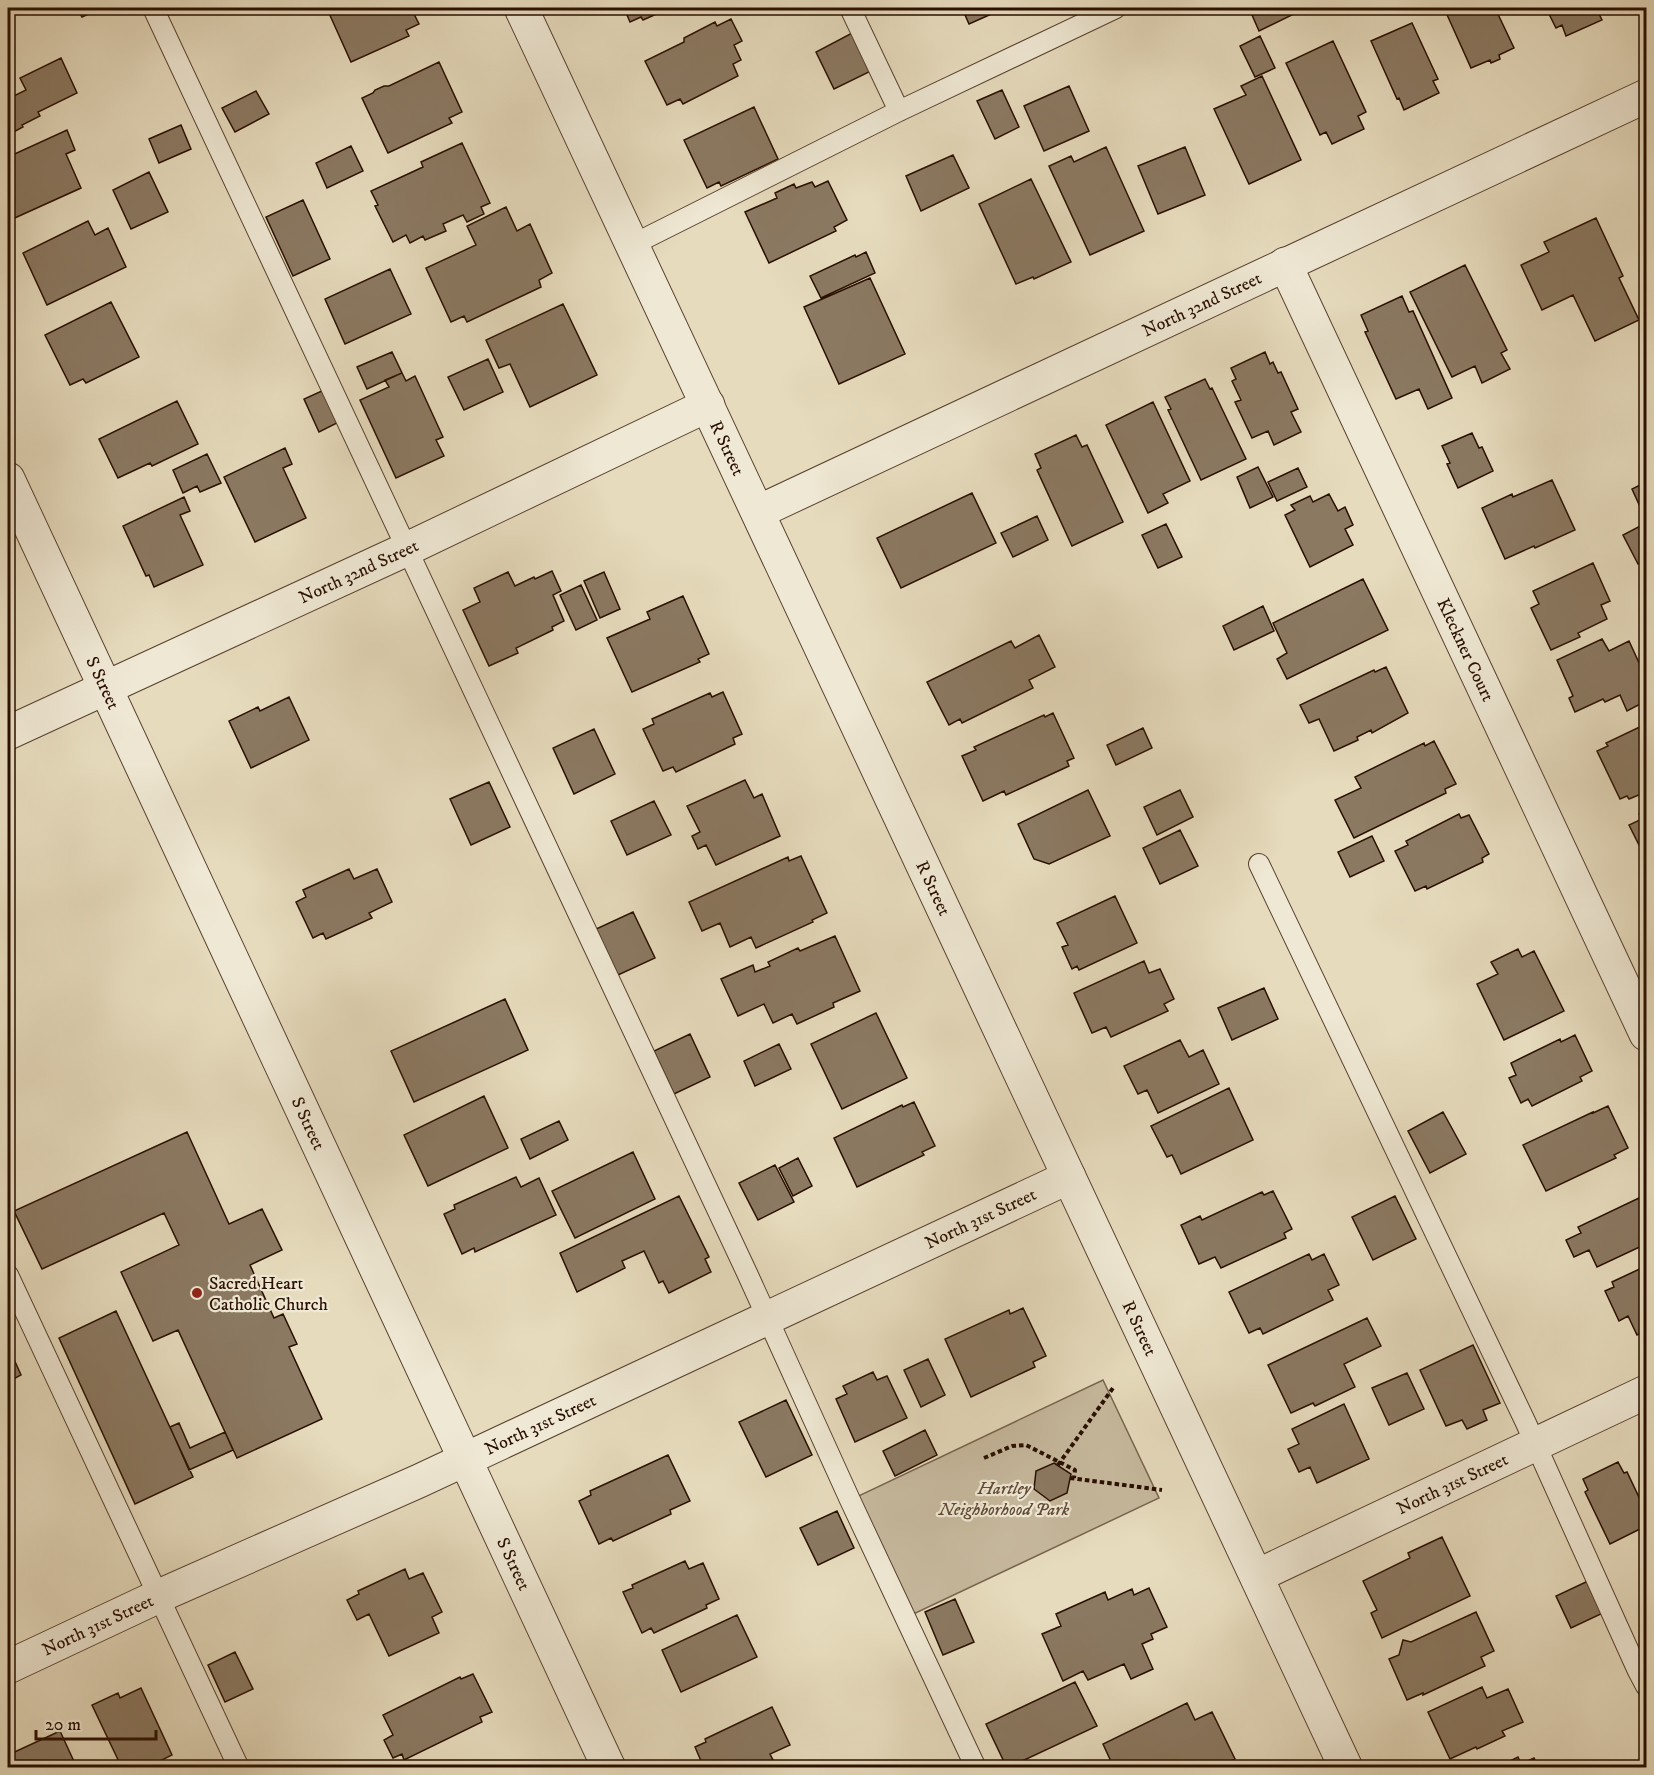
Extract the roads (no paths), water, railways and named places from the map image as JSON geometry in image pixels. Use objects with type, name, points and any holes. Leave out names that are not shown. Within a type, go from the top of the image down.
[{"type":"street","name":"R Street","points":[[521,8],[1346,1767]]},
{"type":"street","name":"North 32nd Street","points":[[758,512],[1647,96]]},
{"type":"street","name":"Kleckner Court","points":[[1285,264],[1647,1034]]},
{"type":"street","name":"North 32nd Street","points":[[8,733],[407,549],[708,405]]},
{"type":"street","name":"S Street","points":[[8,479],[609,1767]]},
{"type":"street","name":"North 31st Street","points":[[8,1667],[159,1596],[465,1459],[1069,1177]]},
{"type":"street","name":"North 31st Street","points":[[1257,1576],[1647,1392]]},
{"type":"lane","points":[[153,8],[767,1317],[849,1500],[976,1767]]},
{"type":"lane","points":[[850,8],[899,111]]},
{"type":"lane","points":[[632,245],[899,111],[1116,8]]},
{"type":"lane","points":[[1259,864],[1536,1443],[1637,1669],[1647,1686]]},
{"type":"lane","points":[[8,1275],[239,1767]]},
{"type":"place","name":"Sacred Heart Catholic Church","points":[[197,1293]]},
{"type":"park label","name":"Hartley Neighborhood Park","points":[[1004,1498]]}]
